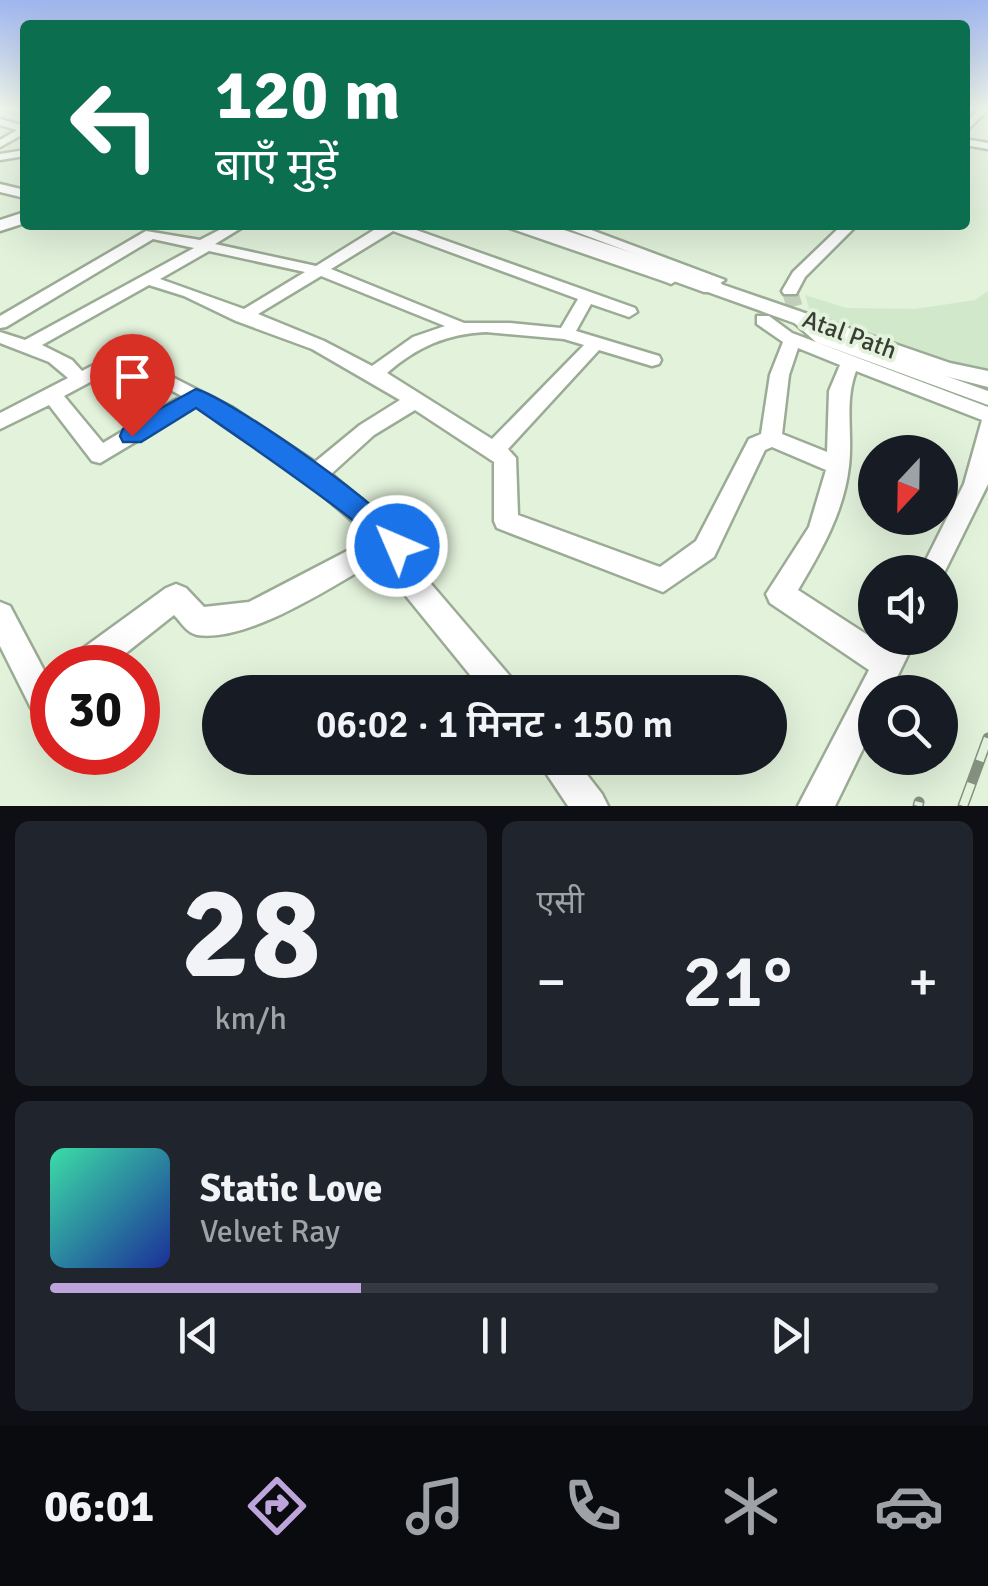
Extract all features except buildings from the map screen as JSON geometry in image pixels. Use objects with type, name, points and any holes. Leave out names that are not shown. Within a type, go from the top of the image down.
[{"type":"highway","points":[[545,230],[715,284]]},
{"type":"highway","points":[[565,230],[687,275]]},
{"type":"main road","name":"Atal Path","points":[[715,284],[988,366]]},
{"type":"main road","name":"Atal Path","points":[[715,284],[988,383]]},
{"type":"street","points":[[25,346],[230,230]]},
{"type":"street","points":[[242,318],[383,230]]},
{"type":"street","points":[[401,230],[630,312]]},
{"type":"street","points":[[523,230],[691,285],[715,284]]},
{"type":"street","points":[[580,230],[706,272],[715,284]]},
{"type":"street","points":[[790,291],[798,275],[845,230]]},
{"type":"street","points":[[0,324],[151,234],[316,270],[457,326],[566,334],[652,360]]},
{"type":"street","points":[[148,280],[190,292],[242,318],[318,345],[372,374],[505,458],[506,521],[663,580],[704,549],[757,445],[770,438],[780,396],[778,365],[790,345]]},
{"type":"street","points":[[566,334],[586,298]]},
{"type":"street","points":[[763,320],[790,345],[916,398],[920,390],[988,415]]},
{"type":"street","points":[[798,320],[822,338],[988,398]]},
{"type":"street","points":[[372,374],[419,341],[457,326]]},
{"type":"street","points":[[0,337],[74,370],[78,380]]},
{"type":"street","points":[[494,450],[594,345]]},
{"type":"street","points":[[0,422],[121,358],[196,397],[368,516],[391,540],[413,583],[489,675]]},
{"type":"street","points":[[847,369],[839,391],[838,466],[820,531],[780,594],[858,633]]},
{"type":"street","points":[[52,395],[100,455],[196,397]]},
{"type":"street","points":[[314,475],[367,430],[414,401]]},
{"type":"street","points":[[941,555],[976,484],[988,426]]},
{"type":"street","points":[[770,438],[838,466]]},
{"type":"street","points":[[113,645],[176,598],[198,620],[252,615],[391,540]]},
{"type":"street","points":[[0,616],[30,674]]},
{"type":"street","points":[[816,806],[894,655]]},
{"type":"street","points":[[564,775],[584,804]]},
{"type":"shaded area","points":[[988,291],[988,390],[824,332],[814,324],[805,295],[846,308],[915,309],[975,300]]},
{"type":"tunnel","points":[[790,291],[798,319]]},
{"type":"railway","points":[[963,806],[988,738]]},
{"type":"railway","points":[[918,806],[919,802]]},
{"type":"route","points":[[132,436],[196,397],[327,485],[368,516],[397,546]]}]
